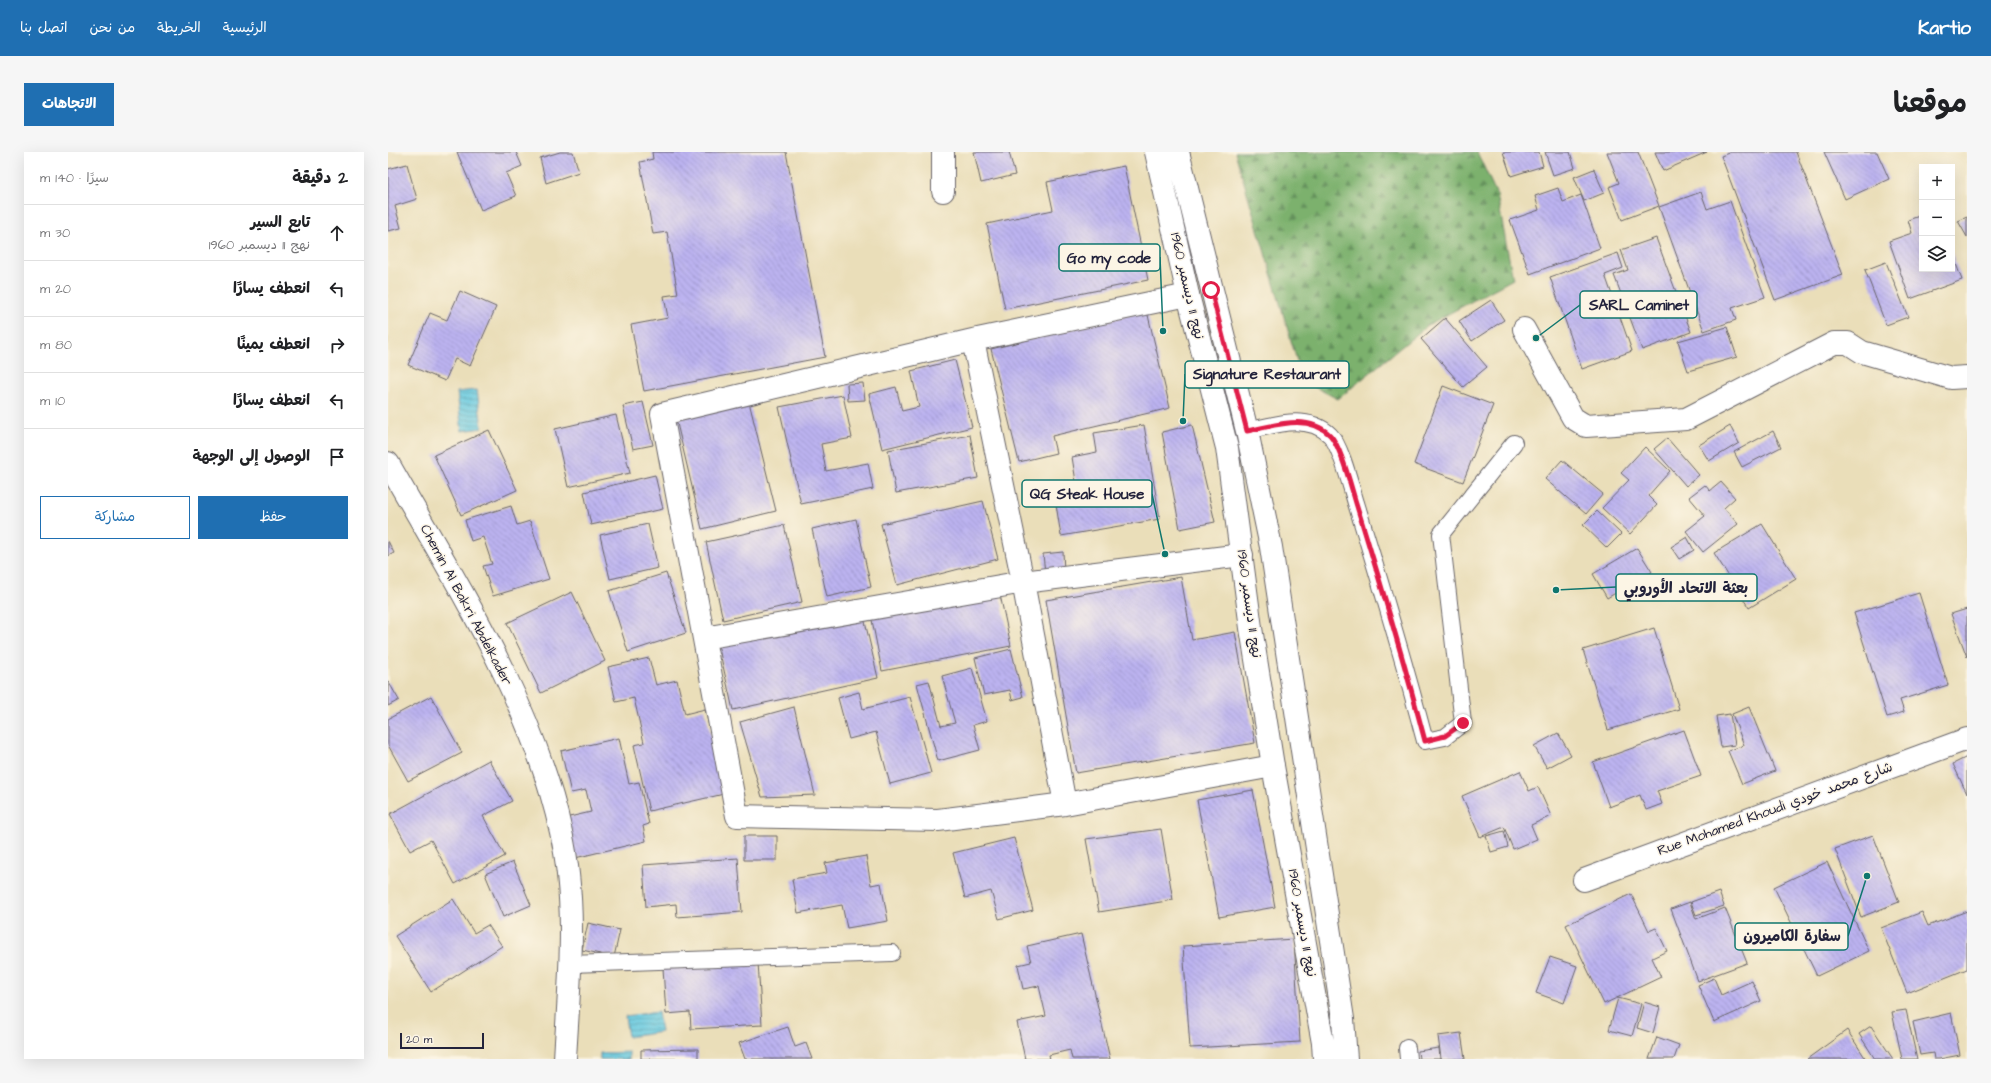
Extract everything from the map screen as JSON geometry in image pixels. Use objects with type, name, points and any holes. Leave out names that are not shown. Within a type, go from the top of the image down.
[{"type":"street","points":[[943,152],[944,191]]},
{"type":"street","name":"نهج 11 ديسمبر 1960","points":[[1156,152],[1188,295],[1227,448],[1251,628],[1319,1020],[1324,1059]]},
{"type":"street","name":"نهج 11 ديسمبر 1960","points":[[1178,152],[1247,431],[1271,547],[1344,1019],[1346,1059]]},
{"type":"street","points":[[1188,295],[973,340],[662,414],[738,816],[938,820],[1065,804],[1274,766]]},
{"type":"street","points":[[1524,329],[1573,418],[1586,426],[1686,419],[1834,343],[1848,343],[1862,352],[1951,378],[1967,377]]},
{"type":"street","points":[[973,340],[1023,582],[1065,804]]},
{"type":"street","name":"Chemin Al Bakri Abdelkader","points":[[388,463],[489,642],[532,739],[549,786],[562,833],[570,894],[570,964],[565,1059]]},
{"type":"street","points":[[704,638],[1023,582],[1242,555]]},
{"type":"street","name":"Rue Mohamed Khoudi شارع محمد خودي","points":[[1584,880],[1967,740]]},
{"type":"lane","points":[[1247,431],[1296,421],[1314,425],[1331,436],[1342,459],[1367,538],[1425,741],[1445,736],[1463,723],[1441,534],[1514,443]]},
{"type":"lane","points":[[570,964],[892,953]]},
{"type":"green space","points":[[1235,152],[1477,152],[1497,195],[1513,279],[1428,325],[1338,399],[1303,381]]},
{"type":"water","points":[[477,390],[482,428],[462,431],[457,392]]},
{"type":"water","points":[[658,1012],[661,1032],[628,1037],[625,1016]]},
{"type":"water","points":[[629,1052],[629,1059],[600,1059],[600,1053]]},
{"type":"building","points":[[457,152],[516,152],[522,166],[506,173],[516,196],[481,210]]},
{"type":"building","points":[[560,152],[573,152],[579,172],[546,183],[540,158]]},
{"type":"building","points":[[652,152],[786,152],[825,357],[644,391],[631,325],[668,318],[664,296],[678,294],[667,232],[653,234],[640,162],[653,159]]},
{"type":"building","points":[[974,152],[1009,152],[1015,175],[981,183]]},
{"type":"building","points":[[1503,152],[1539,152],[1543,166],[1511,176]]},
{"type":"building","points":[[1545,152],[1570,152],[1575,168],[1553,175]]},
{"type":"building","points":[[1607,152],[1638,152],[1659,206],[1622,220],[1609,187],[1619,183]]},
{"type":"building","points":[[1655,152],[1707,152],[1663,171]]},
{"type":"building","points":[[1731,152],[1796,152],[1843,275],[1775,300],[1721,156]]},
{"type":"building","points":[[1824,152],[1877,152],[1889,179],[1845,199]]},
{"type":"building","points":[[407,164],[417,199],[395,206],[401,228],[388,231],[388,169]]},
{"type":"building","points":[[1124,166],[1148,280],[1005,309],[987,224],[1053,210],[1047,182]]},
{"type":"building","points":[[1594,169],[1604,193],[1584,201],[1574,177]]},
{"type":"building","points":[[1558,188],[1563,202],[1581,195],[1600,248],[1530,274],[1510,220],[1539,210],[1535,196]]},
{"type":"building","points":[[1701,192],[1707,209],[1730,201],[1765,297],[1732,308],[1736,320],[1704,331],[1659,207]]},
{"type":"building","points":[[1919,216],[1919,272],[1955,272],[1955,261],[1962,280],[1910,299],[1889,241],[1912,233],[1908,220]]},
{"type":"building","points":[[1967,217],[1967,237],[1958,221]]},
{"type":"building","points":[[1656,238],[1691,332],[1642,350],[1614,275],[1628,270],[1621,250]]},
{"type":"building","points":[[1618,253],[1623,268],[1605,275],[1632,351],[1582,369],[1550,277]]},
{"type":"building","points":[[1886,262],[1908,317],[1886,325],[1865,270]]},
{"type":"building","points":[[460,291],[496,307],[470,366],[455,359],[445,381],[408,365],[430,313],[447,320]]},
{"type":"building","points":[[1491,300],[1504,320],[1472,341],[1459,321]]},
{"type":"building","points":[[1147,311],[1170,408],[1052,436],[1056,453],[1019,462],[991,349]]},
{"type":"building","points":[[1445,318],[1487,367],[1463,387],[1421,339]]},
{"type":"building","points":[[1727,327],[1737,357],[1688,371],[1678,341]]},
{"type":"building","points":[[955,360],[972,427],[882,449],[869,394],[896,387],[902,411],[919,407],[911,371]]},
{"type":"building","points":[[863,383],[865,400],[848,401],[847,384]]},
{"type":"building","points":[[1443,386],[1493,405],[1463,482],[1414,464]]},
{"type":"building","points":[[843,395],[852,438],[821,444],[826,471],[868,463],[873,489],[801,504],[779,407]]},
{"type":"building","points":[[643,402],[653,445],[633,449],[623,406]]},
{"type":"building","points":[[749,402],[776,511],[702,529],[676,419]]},
{"type":"building","points":[[616,415],[630,473],[568,487],[555,429]]},
{"type":"building","points":[[1144,425],[1160,519],[1061,536],[1055,498],[1078,494],[1072,457],[1097,452],[1094,433]]},
{"type":"building","points":[[1192,425],[1215,522],[1180,529],[1162,432]]},
{"type":"building","points":[[1730,426],[1739,443],[1709,461],[1699,445]]},
{"type":"building","points":[[489,430],[517,490],[461,515],[434,455]]},
{"type":"building","points":[[1773,431],[1781,447],[1742,467],[1734,452]]},
{"type":"building","points":[[970,435],[978,478],[896,493],[888,450]]},
{"type":"building","points":[[1667,438],[1699,475],[1686,486],[1654,449]]},
{"type":"building","points":[[1645,447],[1670,471],[1648,496],[1657,505],[1630,534],[1602,508],[1629,480],[1621,473]]},
{"type":"building","points":[[1562,460],[1603,494],[1586,514],[1545,479]]},
{"type":"building","points":[[655,475],[663,509],[591,525],[584,492]]},
{"type":"building","points":[[1721,482],[1735,498],[1724,508],[1738,524],[1703,552],[1686,531],[1705,516],[1689,497],[1705,485],[1710,491]]},
{"type":"building","points":[[983,501],[998,559],[897,585],[881,524]]},
{"type":"building","points":[[511,506],[517,525],[530,521],[549,579],[493,596],[483,566],[492,564],[483,537],[471,541],[465,520]]},
{"type":"building","points":[[1597,511],[1621,534],[1607,548],[1583,525]]},
{"type":"building","points":[[856,519],[871,587],[827,597],[812,529]]},
{"type":"building","points":[[648,524],[658,568],[610,579],[600,535]]},
{"type":"building","points":[[1762,524],[1796,579],[1749,608],[1714,553]]},
{"type":"building","points":[[784,525],[802,602],[723,620],[706,542]]},
{"type":"building","points":[[1687,537],[1694,550],[1679,559],[1671,547]]},
{"type":"building","points":[[388,541],[394,553],[388,556]]},
{"type":"building","points":[[1637,548],[1652,572],[1607,598],[1593,574]]},
{"type":"building","points":[[1063,552],[1064,571],[1045,573],[1043,554]]},
{"type":"building","points":[[666,573],[686,633],[628,652],[609,591]]},
{"type":"building","points":[[1181,577],[1192,640],[1235,632],[1255,743],[1076,773],[1046,600]]},
{"type":"building","points":[[999,590],[1011,646],[882,671],[871,615]]},
{"type":"building","points":[[572,592],[605,661],[541,693],[507,623]]},
{"type":"building","points":[[1919,593],[1948,685],[1900,700],[1904,712],[1887,717],[1854,613]]},
{"type":"building","points":[[1967,609],[1967,657],[1951,614]]},
{"type":"building","points":[[863,613],[878,678],[733,710],[718,644]]},
{"type":"building","points":[[1654,628],[1679,709],[1608,730],[1583,650]]},
{"type":"building","points":[[1011,649],[1023,697],[1012,700],[1010,690],[984,695],[975,658]]},
{"type":"building","points":[[649,658],[656,685],[677,680],[685,714],[705,709],[724,794],[649,811],[634,745],[644,743],[634,698],[616,702],[608,667]]},
{"type":"building","points":[[972,668],[987,721],[973,725],[980,750],[938,761],[917,684],[929,681],[941,726],[955,723],[942,676]]},
{"type":"building","points":[[388,681],[399,700],[388,706]]},
{"type":"building","points":[[859,692],[863,709],[910,697],[931,773],[890,784],[876,732],[849,739],[838,698]]},
{"type":"building","points":[[431,696],[462,753],[408,781],[388,745],[388,719]]},
{"type":"building","points":[[794,707],[815,795],[762,797],[740,722]]},
{"type":"building","points":[[1749,707],[1775,771],[1742,784],[1728,751],[1744,745],[1732,714]]},
{"type":"building","points":[[1730,714],[1735,745],[1721,747],[1716,716]]},
{"type":"building","points":[[1684,730],[1701,776],[1657,791],[1662,804],[1646,810],[1640,795],[1609,807],[1593,762]]},
{"type":"building","points":[[1558,733],[1571,755],[1547,768],[1534,746]]},
{"type":"building","points":[[619,738],[629,784],[639,782],[649,824],[643,826],[646,841],[575,858],[565,818],[591,812],[586,790],[571,793],[561,751]]},
{"type":"building","points":[[1967,757],[1967,794],[1953,764]]},
{"type":"building","points":[[489,760],[512,801],[483,816],[505,856],[455,884],[431,840],[410,851],[390,814]]},
{"type":"building","points":[[1520,771],[1529,791],[1538,787],[1551,816],[1531,825],[1537,839],[1513,849],[1504,827],[1480,837],[1462,796]]},
{"type":"building","points":[[1253,790],[1275,907],[1219,917],[1197,800]]},
{"type":"building","points":[[1161,829],[1173,900],[1099,912],[1086,839]]},
{"type":"building","points":[[1504,831],[1508,847],[1491,852],[1486,836]]},
{"type":"building","points":[[1873,835],[1899,902],[1861,917],[1835,849]]},
{"type":"building","points":[[744,836],[777,836],[777,860],[744,860]]},
{"type":"building","points":[[1014,838],[1033,910],[999,919],[991,891],[965,898],[953,853]]},
{"type":"building","points":[[866,856],[871,885],[881,883],[888,921],[847,928],[842,905],[798,913],[792,879],[827,873],[825,863]]},
{"type":"building","points":[[738,858],[742,912],[677,917],[676,904],[646,907],[643,865]]},
{"type":"building","points":[[513,862],[531,905],[503,917],[485,874]]},
{"type":"building","points":[[1827,862],[1869,951],[1817,976],[1774,887]]},
{"type":"building","points":[[1719,892],[1724,906],[1696,915],[1691,902]]},
{"type":"building","points":[[1631,894],[1649,931],[1656,928],[1667,951],[1652,958],[1661,977],[1604,1004],[1566,925]]},
{"type":"building","points":[[453,899],[474,933],[488,925],[502,946],[431,992],[395,936]]},
{"type":"building","points":[[1690,902],[1696,919],[1725,908],[1747,963],[1698,981],[1671,909]]},
{"type":"building","points":[[1967,911],[1967,969],[1907,993],[1881,928],[1922,912],[1928,926]]},
{"type":"building","points":[[588,923],[620,930],[614,957],[582,950]]},
{"type":"building","points":[[1081,934],[1110,1059],[1072,1059],[1070,1050],[1049,1055],[1050,1059],[1025,1059],[1017,1022],[1046,1016],[1039,986],[1023,989],[1018,965],[1031,962],[1027,946]]},
{"type":"building","points":[[1294,939],[1300,1042],[1190,1048],[1183,946]]},
{"type":"building","points":[[1550,957],[1577,966],[1564,1003],[1536,993]]},
{"type":"building","points":[[758,962],[762,1025],[691,1029],[690,1012],[666,1014],[663,968]]},
{"type":"building","points":[[1714,978],[1721,995],[1752,981],[1761,1001],[1714,1022],[1698,985]]},
{"type":"building","points":[[1618,998],[1641,1004],[1632,1036],[1609,1030]]},
{"type":"building","points":[[1644,1002],[1660,1007],[1653,1033],[1637,1028]]},
{"type":"building","points":[[1906,1010],[1917,1059],[1902,1059],[1892,1012]]},
{"type":"building","points":[[1951,1013],[1960,1055],[1934,1059],[1933,1053],[1920,1055],[1913,1022]]},
{"type":"building","points":[[1871,1026],[1893,1059],[1875,1059],[1859,1034]]},
{"type":"building","points":[[788,1027],[795,1047],[806,1043],[812,1059],[745,1059],[739,1043]]},
{"type":"building","points":[[1847,1030],[1866,1059],[1807,1059]]},
{"type":"building","points":[[1461,1033],[1465,1059],[1441,1059],[1438,1036]]},
{"type":"building","points":[[1657,1037],[1679,1045],[1674,1059],[1649,1059]]},
{"type":"building","points":[[1439,1048],[1440,1059],[1419,1059],[1418,1051]]},
{"type":"building","points":[[698,1049],[698,1059],[641,1059],[641,1050]]},
{"type":"place","name":"Go my code","points":[[1163,331]]},
{"type":"place","name":"SARL Caminet","points":[[1536,338]]},
{"type":"place","name":"Signature Restaurant","points":[[1183,421]]},
{"type":"place","name":"QG Steak House","points":[[1165,554]]},
{"type":"place","name":"بعثة الاتحاد الأوروبي","points":[[1556,590]]},
{"type":"place","name":"سفارة الكاميرون","points":[[1867,876]]},
{"type":"route","points":[[1211,290],[1247,431],[1296,421],[1314,425],[1331,436],[1342,459],[1367,538],[1425,741],[1445,736],[1463,723]]}]
